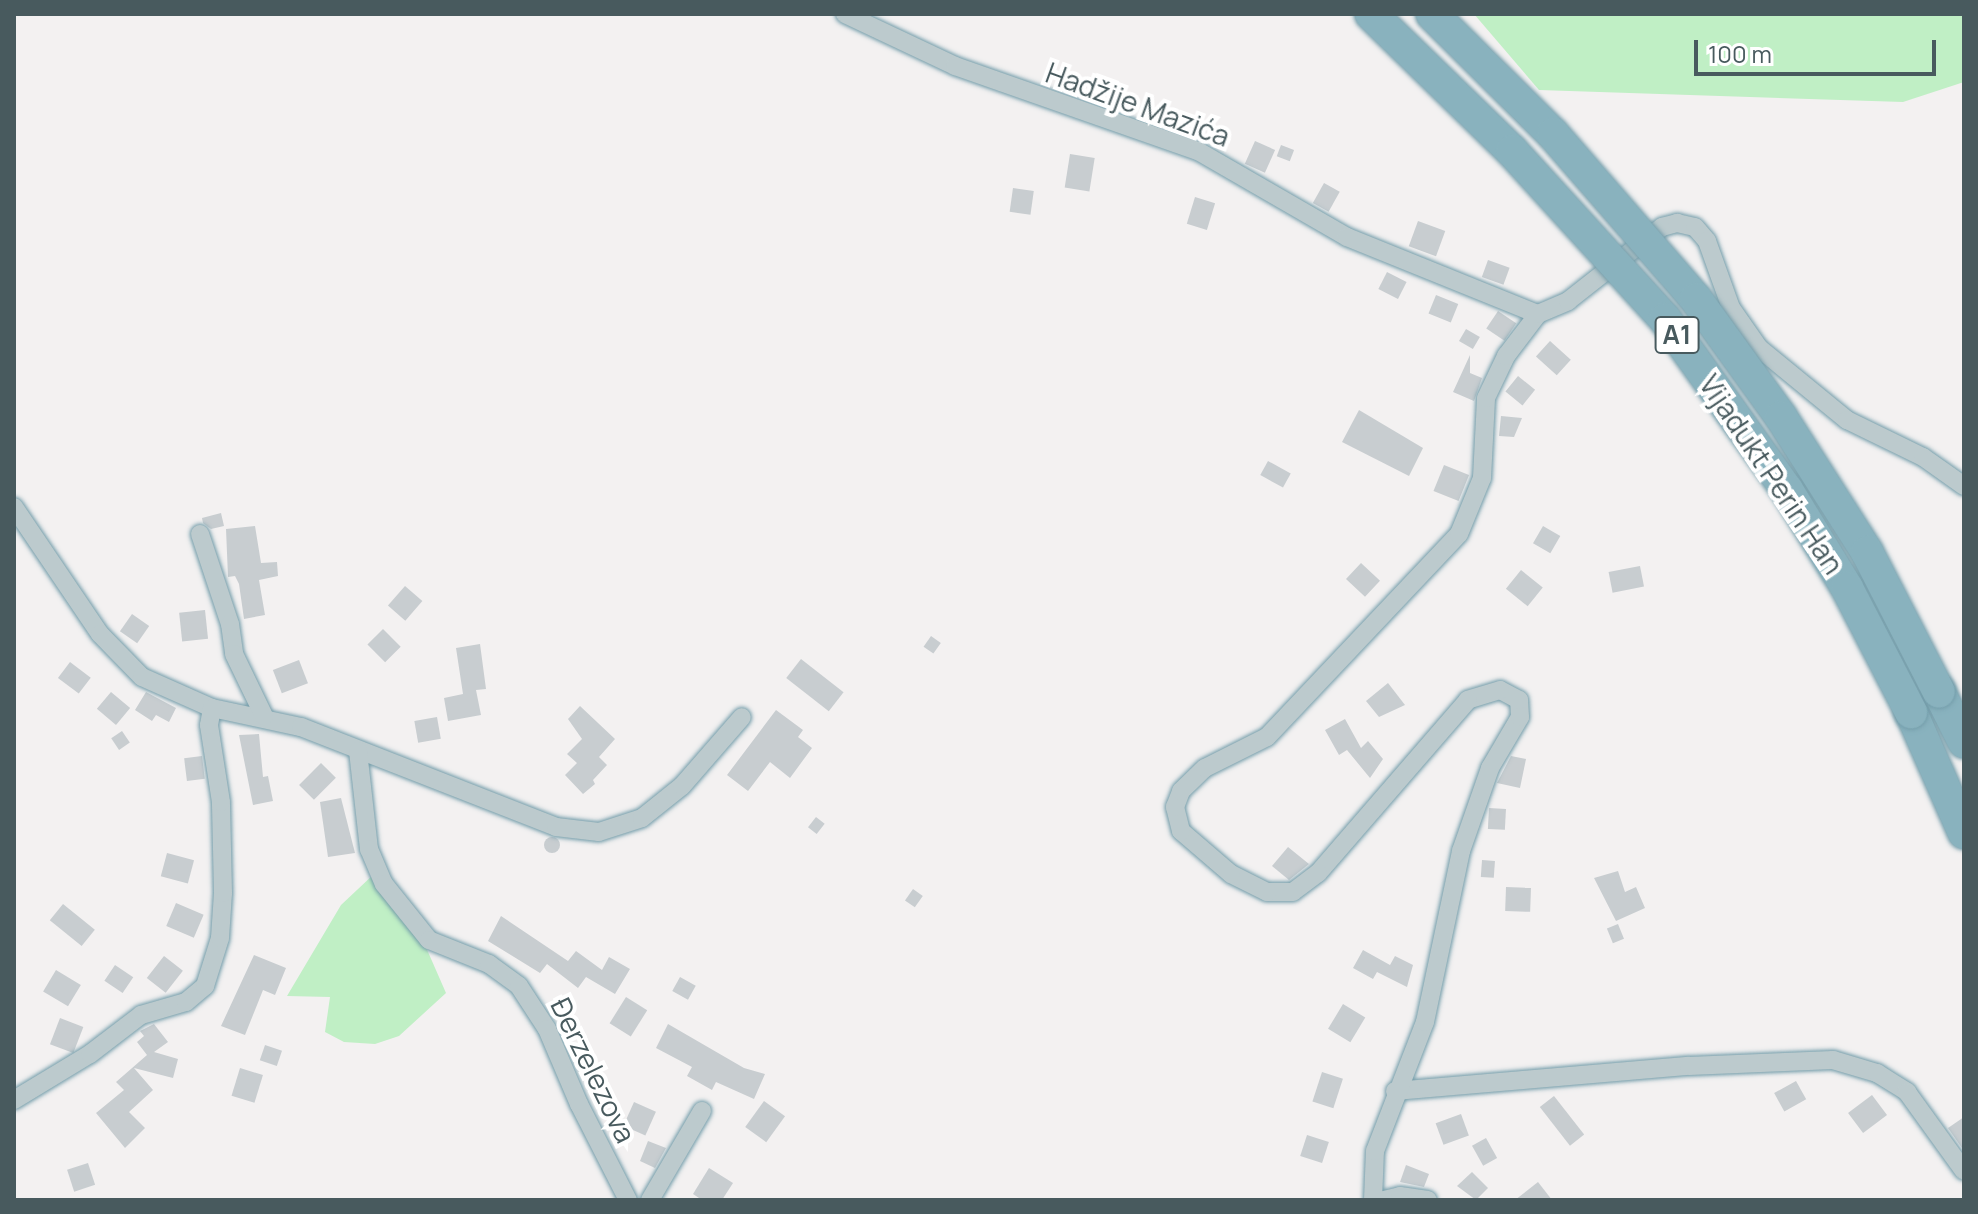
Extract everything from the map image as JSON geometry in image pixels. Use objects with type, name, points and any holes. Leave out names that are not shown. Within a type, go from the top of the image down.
[{"type":"highway","name":"Vijadukt Perin Han","points":[[1371,14],[1512,151],[1665,319],[1787,490],[1847,588],[1911,712],[1964,833]]},
{"type":"highway","name":"Vijadukt Perin Han","points":[[1432,14],[1553,134],[1696,299],[1781,417],[1867,552],[1964,742]]},
{"type":"street","name":"Hadžije Mazića","points":[[845,14],[955,66],[1198,151],[1347,237],[1538,314]]},
{"type":"street","points":[[1373,1200],[1375,1151],[1395,1091],[1425,1022],[1461,851],[1490,768],[1520,717],[1519,700],[1500,690],[1468,700],[1318,873],[1293,892],[1267,892],[1231,874],[1181,831],[1175,807],[1181,791],[1199,773],[1267,737],[1459,534],[1482,478],[1486,398],[1506,356],[1538,314],[1568,301],[1662,227],[1677,223],[1695,227],[1707,241],[1712,267],[1731,308],[1759,348],[1847,420],[1923,457],[1964,486]]},
{"type":"street","points":[[14,507],[115,653],[142,677],[212,708],[264,716],[556,827],[599,832],[622,827],[662,805],[742,717]]},
{"type":"street","points":[[200,534],[230,624],[234,654],[264,716]]},
{"type":"street","points":[[14,1100],[32,1086],[90,1054],[141,1015],[186,1002],[205,986],[214,967],[223,841],[210,740],[212,708]]},
{"type":"street","name":"Đerzelezova","points":[[358,751],[369,849],[384,884],[429,940],[489,964],[519,986],[547,1029],[579,1104],[628,1200]]},
{"type":"street","points":[[1395,1091],[1658,1069],[1833,1060],[1877,1073],[1907,1092],[1964,1171]]},
{"type":"street","points":[[14,1080],[32,1086]]},
{"type":"street","points":[[650,1200],[702,1111]]},
{"type":"street","points":[[1384,1200],[1400,1196],[1428,1200]]},
{"type":"green space","points":[[1474,14],[1964,14],[1964,82],[1903,102],[1539,90]]},
{"type":"green space","points":[[374,874],[425,945],[446,993],[399,1036],[375,1044],[344,1042],[325,1032],[330,997],[287,996],[341,905]]},
{"type":"building","points":[[1255,141],[1275,150],[1265,173],[1245,164]]},
{"type":"building","points":[[1281,145],[1294,150],[1290,161],[1277,156]]},
{"type":"building","points":[[1070,154],[1095,158],[1089,191],[1065,188]]},
{"type":"building","points":[[1324,183],[1340,192],[1329,212],[1313,203]]},
{"type":"building","points":[[1013,188],[1034,191],[1030,215],[1010,212]]},
{"type":"building","points":[[1195,197],[1215,203],[1207,230],[1187,224]]},
{"type":"building","points":[[1418,221],[1445,231],[1436,256],[1409,246]]},
{"type":"building","points":[[1488,260],[1510,268],[1503,285],[1482,277]]},
{"type":"building","points":[[1387,272],[1407,282],[1398,299],[1378,289]]},
{"type":"building","points":[[1436,295],[1458,304],[1451,323],[1429,314]]},
{"type":"building","points":[[1498,311],[1516,323],[1504,341],[1486,328]]},
{"type":"building","points":[[1466,329],[1480,337],[1473,349],[1459,341]]},
{"type":"building","points":[[1550,341],[1571,360],[1557,375],[1536,357]]},
{"type":"building","points":[[1470,355],[1470,373],[1482,378],[1474,401],[1453,392]]},
{"type":"building","points":[[1518,376],[1535,390],[1523,405],[1505,392]]},
{"type":"building","points":[[1359,410],[1423,448],[1409,476],[1342,442]]},
{"type":"building","points":[[1501,416],[1522,418],[1514,437],[1499,436]]},
{"type":"building","points":[[1268,461],[1291,474],[1283,488],[1260,475]]},
{"type":"building","points":[[1444,465],[1469,475],[1459,501],[1434,491]]},
{"type":"building","points":[[221,513],[224,526],[211,529],[203,523],[202,518]]},
{"type":"building","points":[[255,526],[261,563],[277,562],[278,576],[259,580],[265,615],[244,619],[239,584],[235,576],[228,577],[226,529]]},
{"type":"building","points":[[1543,526],[1560,536],[1550,553],[1533,543]]},
{"type":"building","points":[[1361,563],[1380,581],[1365,597],[1346,579]]},
{"type":"building","points":[[1640,566],[1644,587],[1613,593],[1609,572]]},
{"type":"building","points":[[1521,570],[1543,588],[1528,606],[1506,589]]},
{"type":"building","points":[[405,586],[422,601],[405,621],[388,606]]},
{"type":"building","points":[[205,610],[208,639],[182,642],[179,613]]},
{"type":"building","points":[[132,614],[149,626],[137,643],[120,631]]},
{"type":"building","points":[[383,629],[401,647],[385,662],[367,645]]},
{"type":"building","points":[[931,636],[941,643],[933,654],[924,647]]},
{"type":"building","points":[[480,644],[486,689],[476,690],[481,715],[448,721],[444,698],[463,694],[456,648]]},
{"type":"building","points":[[801,659],[844,692],[829,711],[786,678]]},
{"type":"building","points":[[299,660],[308,683],[282,693],[273,670]]},
{"type":"building","points":[[70,662],[91,678],[79,694],[58,678]]},
{"type":"building","points":[[1388,683],[1405,705],[1379,717],[1366,701]]},
{"type":"building","points":[[111,692],[130,708],[116,725],[97,709]]},
{"type":"building","points":[[146,692],[176,708],[169,722],[156,715],[152,721],[135,710]]},
{"type":"building","points":[[580,706],[615,739],[599,757],[607,765],[593,780],[595,784],[583,794],[565,775],[577,763],[567,754],[582,739],[568,719]]},
{"type":"building","points":[[776,710],[803,730],[798,737],[812,748],[790,778],[770,762],[748,791],[727,775]]},
{"type":"building","points":[[437,717],[441,739],[418,743],[414,721]]},
{"type":"building","points":[[1345,719],[1361,748],[1368,741],[1383,759],[1370,778],[1347,750],[1339,755],[1325,730]]},
{"type":"building","points":[[122,731],[130,743],[119,750],[111,738]]},
{"type":"building","points":[[259,734],[263,777],[268,776],[273,801],[253,805],[239,735]]},
{"type":"building","points":[[202,756],[205,779],[187,781],[184,758]]},
{"type":"building","points":[[1511,756],[1526,759],[1520,788],[1497,783]]},
{"type":"building","points":[[321,763],[336,778],[314,800],[299,785]]},
{"type":"building","points":[[341,798],[355,853],[328,857],[320,802]]},
{"type":"building","points":[[1489,808],[1506,809],[1505,830],[1488,829]]},
{"type":"building","points":[[816,817],[825,824],[817,834],[808,827]]},
{"type":"building","points":[[552,837],[560,845],[552,853],[544,845]]},
{"type":"building","points":[[1288,847],[1309,864],[1289,880],[1272,866]]},
{"type":"building","points":[[167,853],[194,860],[188,883],[161,876]]},
{"type":"building","points":[[1482,860],[1495,861],[1494,878],[1481,877]]},
{"type":"building","points":[[1618,871],[1625,892],[1636,887],[1645,908],[1616,921],[1594,878]]},
{"type":"building","points":[[1506,887],[1531,888],[1530,912],[1505,911]]},
{"type":"building","points":[[913,889],[923,896],[915,907],[905,900]]},
{"type":"building","points":[[176,903],[204,915],[194,938],[166,926]]},
{"type":"building","points":[[63,904],[95,930],[82,946],[50,920]]},
{"type":"building","points":[[501,916],[568,961],[576,951],[602,970],[609,957],[630,969],[615,994],[586,977],[578,988],[547,964],[540,973],[488,941]]},
{"type":"building","points":[[1618,924],[1624,939],[1613,943],[1607,928]]},
{"type":"building","points":[[1363,950],[1390,965],[1395,956],[1413,965],[1407,987],[1377,972],[1373,979],[1353,968]]},
{"type":"building","points":[[254,955],[286,968],[275,995],[263,990],[245,1035],[221,1026]]},
{"type":"building","points":[[164,956],[183,971],[166,993],[147,978]]},
{"type":"building","points":[[115,965],[133,977],[123,993],[104,981]]},
{"type":"building","points":[[56,970],[81,985],[68,1006],[43,991]]},
{"type":"building","points":[[680,977],[696,986],[688,1000],[672,991]]},
{"type":"building","points":[[626,997],[647,1010],[631,1037],[610,1023]]},
{"type":"building","points":[[1343,1004],[1365,1017],[1350,1042],[1328,1029]]},
{"type":"building","points":[[60,1018],[83,1027],[73,1053],[50,1044]]},
{"type":"building","points":[[154,1024],[168,1042],[154,1052],[178,1059],[173,1078],[134,1068],[153,1090],[129,1112],[145,1128],[125,1148],[96,1113],[124,1090],[116,1082],[147,1055],[137,1042],[144,1036],[140,1031]]},
{"type":"building","points":[[668,1024],[744,1068],[765,1074],[754,1099],[716,1082],[712,1090],[687,1076],[692,1067],[656,1048]]},
{"type":"building","points":[[265,1045],[282,1051],[277,1066],[260,1060]]},
{"type":"building","points":[[240,1068],[263,1075],[254,1103],[232,1096]]},
{"type":"building","points":[[1322,1072],[1343,1079],[1333,1108],[1312,1101]]},
{"type":"building","points":[[1796,1081],[1806,1099],[1784,1111],[1774,1093]]},
{"type":"building","points":[[1872,1095],[1887,1115],[1863,1133],[1848,1113]]},
{"type":"building","points":[[1554,1096],[1584,1135],[1570,1146],[1540,1107]]},
{"type":"building","points":[[764,1101],[785,1116],[766,1142],[745,1127]]},
{"type":"building","points":[[634,1102],[656,1112],[645,1136],[623,1126]]},
{"type":"building","points":[[1461,1114],[1469,1136],[1443,1145],[1436,1123]]},
{"type":"building","points":[[1964,1117],[1964,1146],[1962,1148],[1948,1128]]},
{"type":"building","points":[[1307,1135],[1329,1142],[1322,1163],[1300,1156]]},
{"type":"building","points":[[1486,1138],[1497,1158],[1483,1166],[1472,1146]]},
{"type":"building","points":[[648,1141],[666,1148],[655,1168],[640,1161]]},
{"type":"building","points":[[88,1163],[95,1185],[74,1192],[67,1170]]},
{"type":"building","points":[[1406,1165],[1429,1174],[1424,1187],[1400,1182]]},
{"type":"building","points":[[709,1168],[733,1183],[722,1200],[702,1200],[693,1194]]},
{"type":"building","points":[[1472,1172],[1488,1188],[1476,1200],[1457,1186]]},
{"type":"building","points":[[1538,1182],[1552,1200],[1515,1200]]}]
